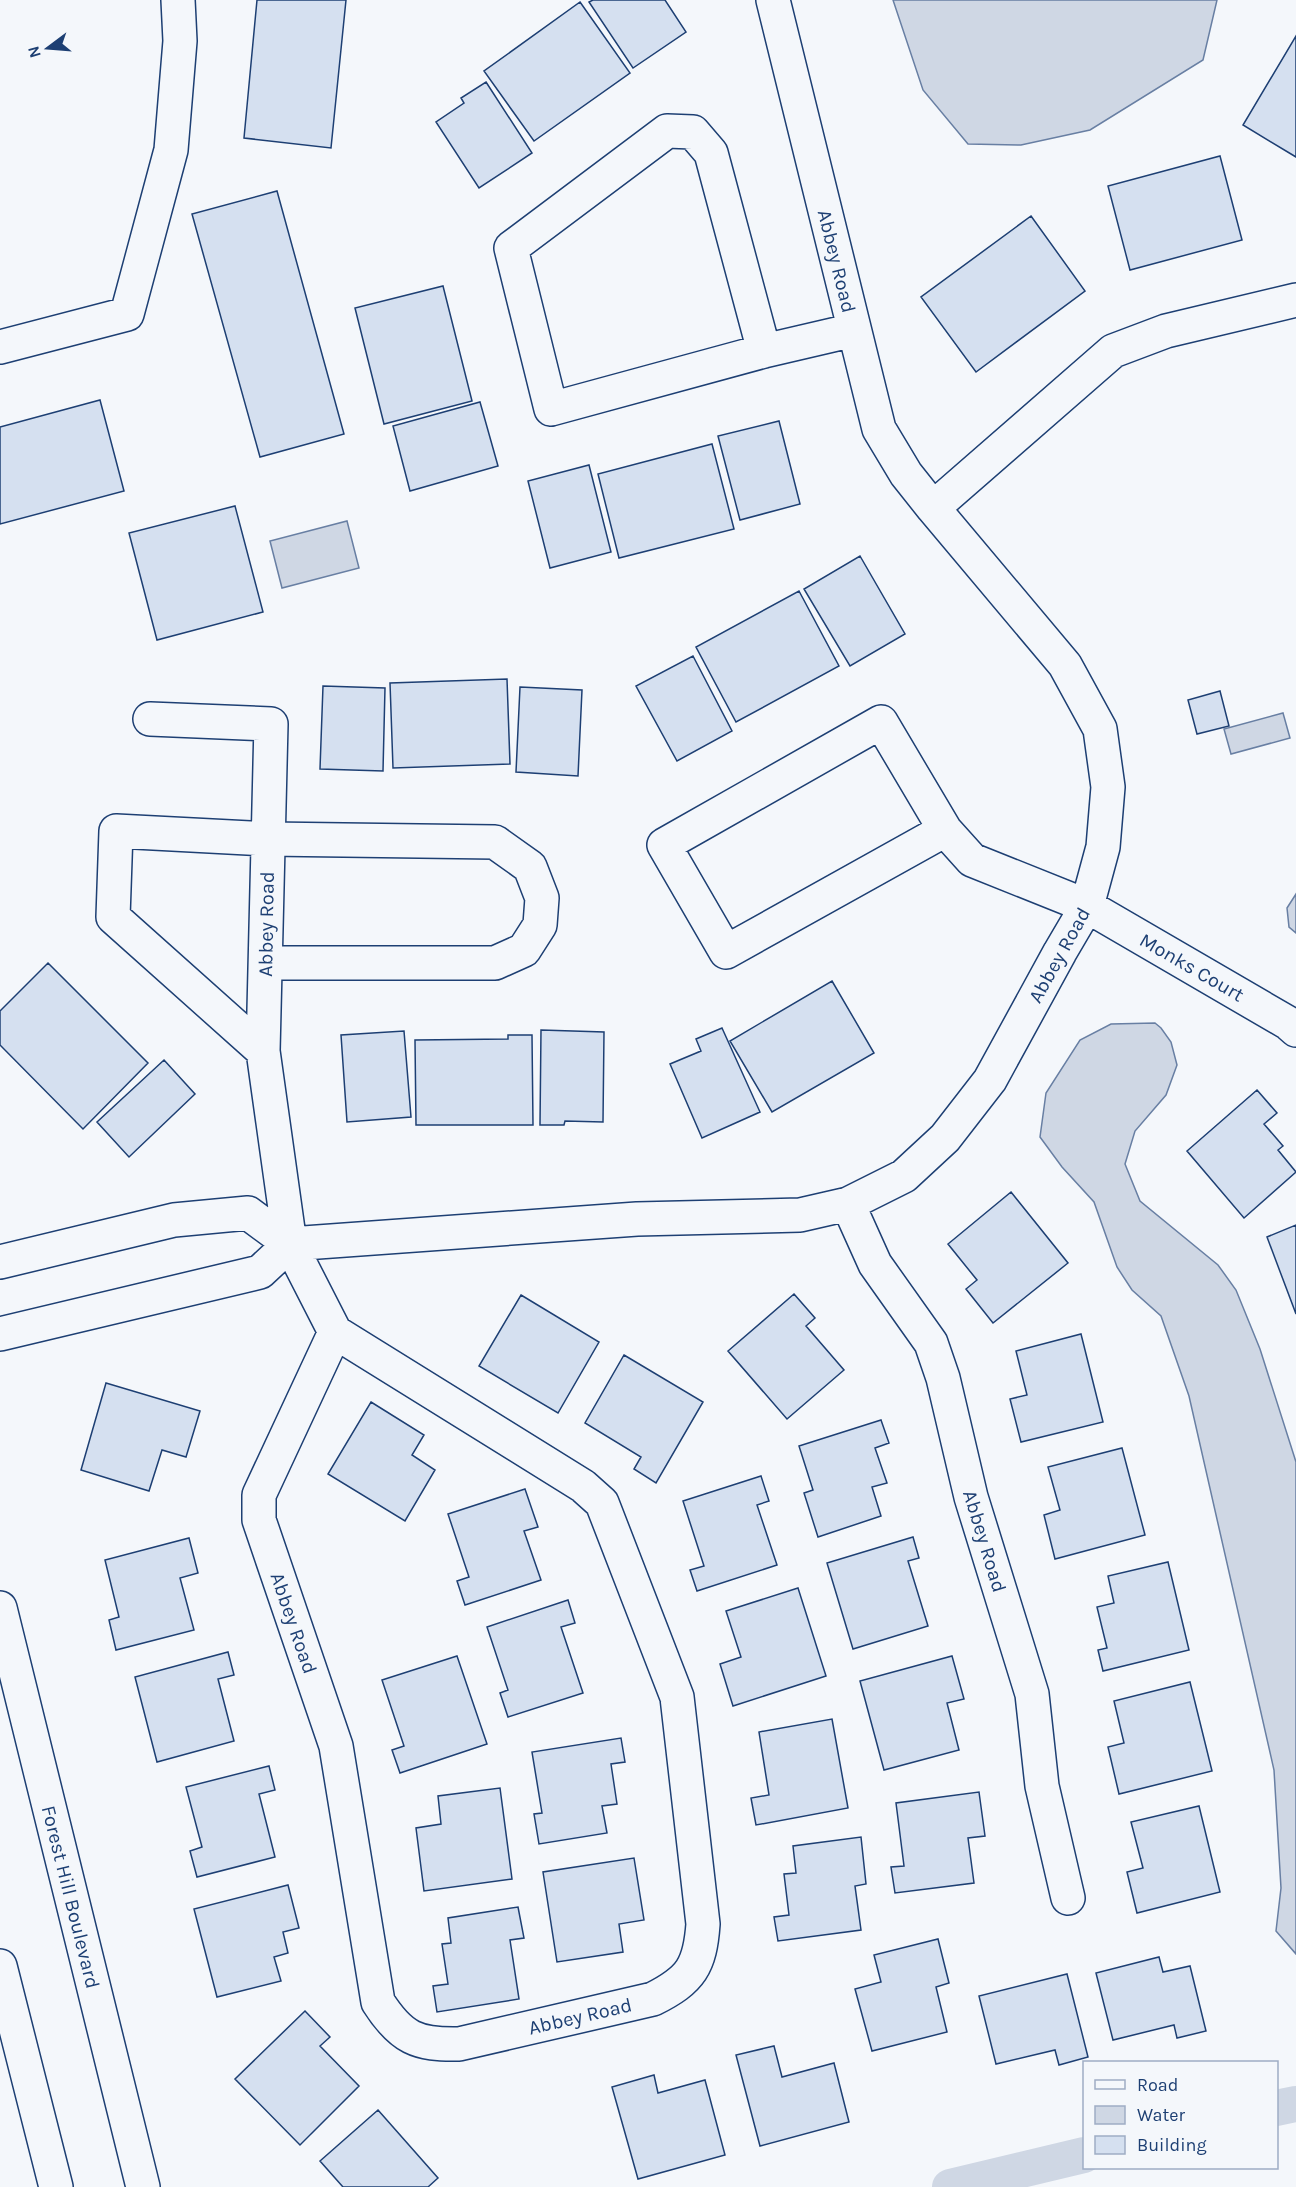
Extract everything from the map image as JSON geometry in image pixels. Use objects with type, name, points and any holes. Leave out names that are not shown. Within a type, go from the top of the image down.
[{"type":"street","points":[[0,347],[128,314],[171,150],[180,41],[178,0]]},
{"type":"street","name":"Abbey Road","points":[[0,1262],[174,1220],[248,1214],[290,1244],[637,1219],[800,1215],[848,1204],[904,1176],[945,1138],[990,1080],[1087,906],[1103,847],[1108,787],[1100,729],[1065,665],[906,474],[879,429],[773,0]]},
{"type":"street","points":[[764,351],[711,153],[693,132],[667,130],[511,248],[551,408],[764,351],[854,330]]},
{"type":"street","points":[[933,508],[1113,351],[1166,331],[1296,300]]},
{"type":"street","name":"Abbey Road","points":[[150,719],[271,724],[263,1051],[290,1244],[335,1332],[583,1486],[602,1503],[677,1697],[703,1924],[701,1949],[691,1971],[675,1988],[653,1999],[459,2044],[432,2044],[410,2037],[390,2022],[378,2002],[336,1746],[259,1520],[259,1496],[335,1332]]},
{"type":"street","name":"Monks Court","points":[[945,830],[726,952],[664,845],[881,722],[945,830],[972,860],[1087,906],[1288,1023],[1296,1030]]},
{"type":"street","points":[[263,1051],[112,917],[116,831],[268,839],[495,842],[530,867],[542,898],[540,925],[524,950],[495,963],[266,963]]},
{"type":"street","name":"Abbey Road","points":[[848,1204],[875,1264],[931,1342],[943,1378],[971,1497],[1032,1694],[1042,1786],[1068,1898]]},
{"type":"street","points":[[0,1334],[260,1272],[290,1244]]},
{"type":"street","name":"Forest Hill Boulevard","points":[[0,1608],[142,2187]]},
{"type":"street","points":[[0,1966],[56,2187]]},
{"type":"water","points":[[893,0],[1217,0],[1203,60],[1090,130],[1021,145],[968,144],[923,90]]},
{"type":"water","points":[[347,521],[359,568],[282,588],[270,541]]},
{"type":"water","points":[[1283,713],[1290,738],[1231,754],[1224,729]]},
{"type":"water","points":[[1296,894],[1296,933],[1289,927],[1287,908]]},
{"type":"water","points":[[1155,1023],[1171,1042],[1177,1065],[1166,1095],[1135,1131],[1125,1164],[1140,1201],[1218,1265],[1236,1290],[1260,1349],[1296,1462],[1296,1954],[1276,1931],[1281,1888],[1274,1770],[1189,1396],[1161,1316],[1132,1290],[1117,1267],[1094,1202],[1062,1167],[1040,1137],[1046,1093],[1080,1040],[1111,1024]]},
{"type":"building","points":[[257,0],[346,0],[331,148],[244,138]]},
{"type":"building","points":[[593,0],[665,0],[686,32],[633,68],[589,2]]},
{"type":"building","points":[[580,2],[630,73],[534,141],[484,71]]},
{"type":"building","points":[[1296,36],[1296,157],[1243,125]]},
{"type":"building","points":[[486,82],[532,153],[479,188],[436,122],[464,103],[461,98]]},
{"type":"building","points":[[1220,156],[1242,240],[1130,270],[1108,186]]},
{"type":"building","points":[[277,191],[344,434],[260,457],[192,214]]},
{"type":"building","points":[[1031,216],[1085,291],[976,372],[921,297]]},
{"type":"building","points":[[443,286],[472,401],[384,424],[355,308]]},
{"type":"building","points":[[100,400],[124,491],[0,524],[0,427]]},
{"type":"building","points":[[480,402],[498,466],[410,491],[393,426]]},
{"type":"building","points":[[779,421],[800,504],[740,520],[718,436]]},
{"type":"building","points":[[712,444],[734,529],[619,558],[598,474]]},
{"type":"building","points":[[589,465],[611,552],[550,568],[528,481]]},
{"type":"building","points":[[235,506],[263,612],[157,640],[129,533]]},
{"type":"building","points":[[860,556],[905,634],[850,666],[804,589]]},
{"type":"building","points":[[799,591],[839,666],[736,722],[696,647]]},
{"type":"building","points":[[693,656],[732,731],[677,761],[636,686]]},
{"type":"building","points":[[507,679],[510,764],[393,768],[390,683]]},
{"type":"building","points":[[323,686],[385,688],[383,771],[320,769]]},
{"type":"building","points":[[520,687],[582,690],[578,776],[516,772]]},
{"type":"building","points":[[1220,691],[1229,726],[1197,734],[1188,700]]},
{"type":"building","points":[[48,963],[148,1063],[83,1129],[0,1045],[0,1011]]},
{"type":"building","points":[[832,981],[874,1053],[772,1112],[730,1041]]},
{"type":"building","points":[[722,1028],[760,1112],[702,1138],[670,1064],[701,1051],[696,1039]]},
{"type":"building","points":[[541,1030],[604,1032],[603,1122],[565,1121],[564,1125],[540,1125]]},
{"type":"building","points":[[404,1031],[411,1117],[347,1122],[341,1035]]},
{"type":"building","points":[[508,1035],[532,1035],[533,1125],[416,1125],[415,1040],[508,1039]]},
{"type":"building","points":[[164,1060],[195,1094],[129,1157],[97,1122]]},
{"type":"building","points":[[1257,1090],[1277,1113],[1264,1124],[1283,1146],[1278,1150],[1296,1172],[1244,1218],[1187,1151]]},
{"type":"building","points":[[1011,1192],[1068,1263],[993,1323],[966,1289],[977,1280],[948,1244]]},
{"type":"building","points":[[1296,1225],[1296,1314],[1267,1237]]},
{"type":"building","points":[[794,1294],[815,1318],[806,1326],[844,1370],[787,1419],[728,1351]]},
{"type":"building","points":[[521,1295],[599,1342],[558,1413],[479,1366]]},
{"type":"building","points":[[1081,1334],[1103,1422],[1021,1442],[1010,1399],[1027,1395],[1016,1351]]},
{"type":"building","points":[[624,1355],[703,1402],[656,1483],[634,1469],[641,1457],[585,1423]]},
{"type":"building","points":[[106,1383],[200,1411],[186,1457],[162,1450],[149,1491],[81,1470]]},
{"type":"building","points":[[371,1402],[424,1435],[412,1455],[435,1470],[405,1521],[328,1474]]},
{"type":"building","points":[[881,1420],[889,1443],[875,1448],[887,1483],[872,1487],[881,1516],[818,1537],[804,1493],[813,1490],[799,1446]]},
{"type":"building","points":[[1122,1448],[1145,1535],[1055,1559],[1044,1515],[1060,1510],[1048,1467]]},
{"type":"building","points":[[761,1476],[769,1501],[757,1505],[777,1565],[697,1591],[690,1570],[704,1566],[683,1501]]},
{"type":"building","points":[[525,1489],[538,1527],[524,1531],[541,1580],[465,1605],[457,1581],[469,1577],[448,1514]]},
{"type":"building","points":[[913,1537],[919,1558],[908,1561],[928,1626],[853,1649],[827,1563]]},
{"type":"building","points":[[189,1538],[198,1573],[180,1578],[194,1630],[116,1650],[109,1620],[119,1617],[105,1560]]},
{"type":"building","points":[[1168,1562],[1189,1650],[1103,1671],[1098,1650],[1107,1648],[1097,1607],[1114,1603],[1108,1576]]},
{"type":"building","points":[[798,1588],[826,1676],[733,1706],[720,1664],[741,1657],[726,1611]]},
{"type":"building","points":[[568,1600],[575,1623],[561,1627],[583,1693],[508,1717],[500,1693],[508,1690],[487,1627]]},
{"type":"building","points":[[228,1652],[234,1675],[218,1679],[234,1741],[157,1762],[135,1677]]},
{"type":"building","points":[[457,1656],[487,1744],[400,1773],[392,1750],[404,1746],[382,1680]]},
{"type":"building","points":[[952,1656],[964,1699],[947,1703],[959,1750],[884,1770],[860,1681]]},
{"type":"building","points":[[1190,1682],[1212,1771],[1119,1794],[1108,1747],[1124,1743],[1114,1701]]},
{"type":"building","points":[[832,1719],[848,1808],[756,1825],[751,1798],[769,1795],[759,1732]]},
{"type":"building","points":[[621,1738],[625,1762],[611,1764],[617,1804],[602,1806],[607,1833],[539,1844],[534,1814],[542,1813],[532,1752]]},
{"type":"building","points":[[269,1766],[275,1790],[259,1794],[275,1857],[197,1877],[190,1851],[202,1847],[186,1787]]},
{"type":"building","points":[[500,1788],[512,1879],[424,1891],[416,1828],[441,1824],[438,1796]]},
{"type":"building","points":[[979,1792],[985,1836],[968,1838],[974,1883],[895,1893],[891,1867],[904,1866],[896,1803]]},
{"type":"building","points":[[1199,1806],[1220,1892],[1137,1913],[1127,1872],[1143,1868],[1131,1822]]},
{"type":"building","points":[[861,1837],[866,1884],[855,1886],[861,1930],[778,1941],[774,1917],[789,1915],[784,1874],[796,1873],[793,1846]]},
{"type":"building","points":[[634,1858],[644,1920],[619,1924],[623,1952],[557,1962],[543,1872]]},
{"type":"building","points":[[288,1885],[299,1928],[283,1932],[288,1953],[274,1957],[281,1981],[217,1997],[194,1909]]},
{"type":"building","points":[[518,1907],[524,1938],[510,1940],[519,1999],[437,2012],[433,1986],[448,1984],[442,1944],[451,1943],[448,1918]]},
{"type":"building","points":[[938,1939],[949,1983],[936,1987],[947,2032],[872,2051],[855,1989],[881,1982],[874,1955]]},
{"type":"building","points":[[1159,1957],[1163,1972],[1190,1966],[1206,2031],[1177,2038],[1174,2025],[1113,2040],[1096,1973]]},
{"type":"building","points":[[1067,1974],[1088,2057],[1059,2065],[1055,2050],[996,2064],[979,1996]]},
{"type":"building","points":[[305,2011],[330,2037],[320,2046],[359,2086],[300,2145],[235,2079]]},
{"type":"building","points":[[774,2046],[782,2077],[834,2063],[849,2122],[760,2146],[736,2055]]},
{"type":"building","points":[[654,2075],[658,2093],[705,2080],[725,2155],[638,2179],[612,2087]]},
{"type":"building","points":[[378,2110],[438,2178],[428,2187],[343,2187],[320,2161]]},
{"type":"waterway","points":[[1278,2108],[1296,2104]]},
{"type":"waterway","points":[[950,2187],[1083,2155]]}]
